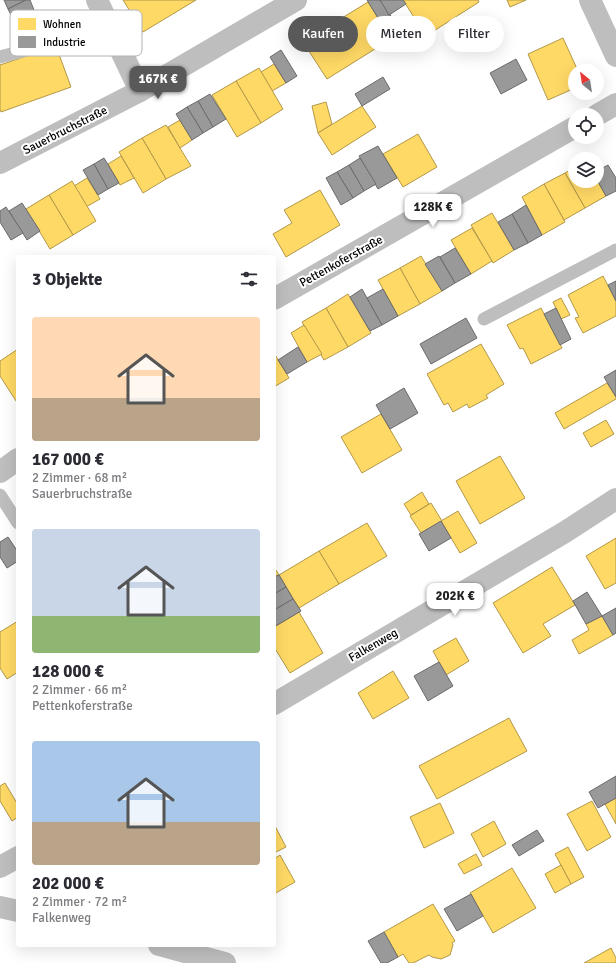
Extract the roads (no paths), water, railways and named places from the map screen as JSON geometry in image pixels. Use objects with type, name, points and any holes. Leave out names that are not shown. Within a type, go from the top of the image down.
[{"type":"street","points":[[97,0],[102,10]]},
{"type":"street","name":"Sauerbruchstraße","points":[[0,162],[140,91],[296,0]]},
{"type":"street","points":[[590,0],[616,56]]},
{"type":"street","points":[[123,56],[140,91]]},
{"type":"street","points":[[604,111],[616,104]]},
{"type":"street","name":"Pettenkoferstraße","points":[[276,298],[568,131]]},
{"type":"street","points":[[0,472],[16,460]]},
{"type":"street","name":"Falkenweg","points":[[276,703],[565,532],[616,499]]},
{"type":"street","points":[[0,867],[16,858]]},
{"type":"street","points":[[0,907],[16,911]]},
{"type":"street","points":[[166,947],[225,963]]},
{"type":"lane","points":[[0,57],[10,54]]},
{"type":"lane","points":[[484,319],[616,250]]},
{"type":"lane","points":[[0,495],[16,520]]}]
